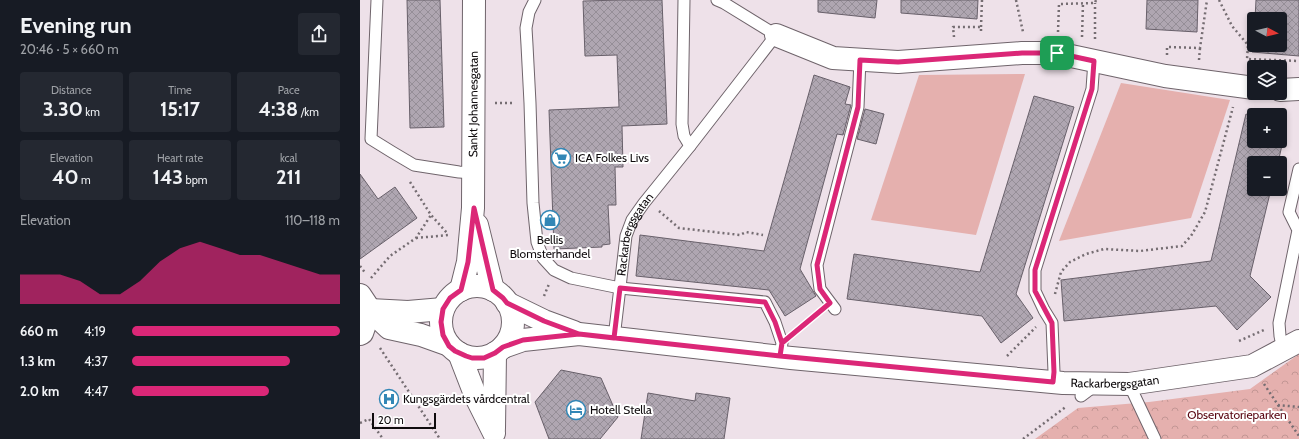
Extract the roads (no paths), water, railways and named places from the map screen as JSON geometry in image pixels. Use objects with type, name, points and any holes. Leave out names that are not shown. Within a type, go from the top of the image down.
[{"type":"street","name":"Sankt Johannesgatan","points":[[461,290],[468,262],[474,208],[474,0]]},
{"type":"street","points":[[776,35],[833,58],[898,62],[1022,53],[1057,53],[1165,76],[1246,87]]},
{"type":"street","points":[[1287,90],[1299,89]]},
{"type":"street","name":"Sankt Johannesgatan","points":[[474,208],[500,296]]},
{"type":"street","points":[[368,292],[389,328],[421,334],[454,349],[472,358],[484,358],[499,350],[510,337],[512,315],[500,296],[481,286],[473,286],[461,290],[450,298],[443,309],[441,322],[443,335],[454,349],[494,436]]},
{"type":"street","points":[[368,292],[408,312],[443,309]]},
{"type":"street","points":[[361,333],[368,292]]},
{"type":"street","name":"Rackarbergsgatan","points":[[500,296],[544,321],[579,334]]},
{"type":"street","name":"Rackarbergsgatan","points":[[499,350],[523,340],[579,334],[614,338],[781,350],[994,377],[1053,382],[1129,384],[1252,366],[1291,345]]},
{"type":"street","points":[[494,436],[499,350]]},
{"type":"lane","points":[[377,0],[371,139],[414,165],[474,173]]},
{"type":"lane","points":[[535,0],[529,12],[526,28],[533,203],[537,242],[543,258],[554,270],[571,278],[620,288],[765,302],[775,322],[781,350]]},
{"type":"lane","points":[[684,0],[682,124],[684,136],[690,146]]},
{"type":"lane","points":[[718,0],[776,35]]},
{"type":"lane","name":"Rackarbergsgatan","points":[[614,338],[626,236],[632,220],[646,200],[776,35]]},
{"type":"lane","points":[[833,306],[820,289],[817,265],[858,107],[860,60]]},
{"type":"lane","points":[[1053,382],[1052,323],[1035,291],[1035,270],[1092,89],[1087,60]]},
{"type":"lane","points":[[1291,345],[1280,336],[1279,323],[1298,230],[1289,212],[1299,169]]},
{"type":"lane","points":[[1081,396],[1093,387],[1129,384],[1155,439]]},
{"type":"place","name":"ICA Folkes Livs","points":[[561,158]]},
{"type":"place","name":"Bellis Blomsterhandel","points":[[550,220]]},
{"type":"place","name":"Kungsgärdets vårdcentral","points":[[389,399]]},
{"type":"place","name":"Hotell Stella","points":[[576,410]]},
{"type":"park label","name":"Observatorieparken","points":[[1237,415]]}]
